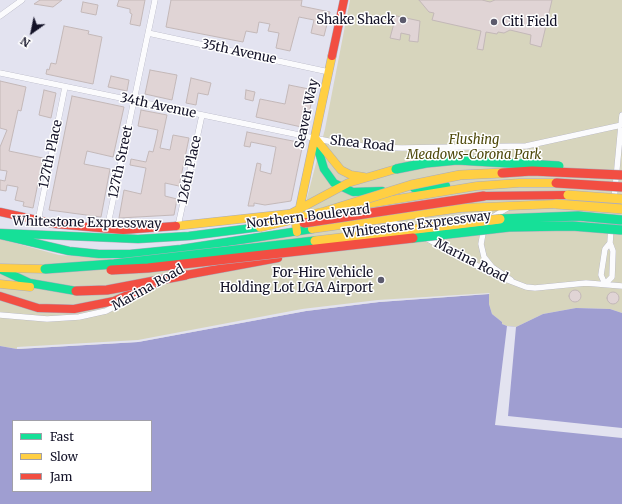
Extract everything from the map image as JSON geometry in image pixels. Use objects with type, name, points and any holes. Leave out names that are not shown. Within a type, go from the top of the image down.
[{"type":"main road","name":"Seaver Way","points":[[298,232],[296,227],[296,212],[315,138],[344,0]]},
{"type":"main road","points":[[315,138],[332,161],[341,170],[351,175],[368,177]]},
{"type":"main road","points":[[315,138],[324,170],[332,181],[349,191],[363,193],[430,187],[509,183]]},
{"type":"main road","points":[[296,212],[340,187],[368,177],[396,169],[437,162],[478,160],[560,166],[622,175]]},
{"type":"main road","name":"Whitestone Expressway","points":[[0,234],[86,238],[163,238],[260,227],[324,212],[411,185],[455,176],[527,171],[622,175]]},
{"type":"main road","name":"Northern Boulevard","points":[[0,212],[38,221],[107,229],[178,226],[366,204],[467,187],[509,183],[556,183],[622,187]]},
{"type":"main road","points":[[260,227],[321,221],[474,197],[522,194],[622,196]]},
{"type":"main road","points":[[568,195],[622,199]]},
{"type":"main road","name":"Northern Boulevard","points":[[0,234],[58,249],[110,254],[175,250],[456,209],[519,204],[556,204],[622,209]]},
{"type":"main road","points":[[45,269],[109,264],[511,217],[572,216],[622,220]]},
{"type":"main road","name":"Whitestone Expressway","points":[[0,269],[117,270],[194,263],[520,227],[572,226],[622,230]]},
{"type":"main road","points":[[0,229],[86,238]]},
{"type":"main road","points":[[0,284],[76,291],[117,288],[223,267],[342,247]]},
{"type":"main road","points":[[0,269],[30,283],[76,291]]},
{"type":"main road","points":[[0,296],[30,306],[53,309],[82,308],[110,302],[159,281]]},
{"type":"street","points":[[0,16],[22,0]]},
{"type":"street","name":"127th Street","points":[[107,229],[155,0]]},
{"type":"street","name":"35th Avenue","points":[[148,33],[329,72]]},
{"type":"street","name":"34th Avenue","points":[[0,73],[315,138]]},
{"type":"street","name":"127th Place","points":[[38,221],[65,87]]},
{"type":"street","name":"126th Place","points":[[178,226],[202,115]]},
{"type":"street","points":[[610,243],[605,249],[601,275],[605,284],[612,277],[613,251],[610,243],[622,115]]},
{"type":"street","name":"Shea Road","points":[[315,138],[350,145],[391,148],[526,146],[622,125]]},
{"type":"street","name":"Marina Road","points":[[514,283],[486,261],[482,253],[481,240],[484,227],[491,218],[506,209],[519,204]]},
{"type":"street","name":"Marina Road","points":[[383,220],[406,227],[482,270],[514,283],[535,288],[580,283],[622,286]]},
{"type":"street","name":"Marina Road","points":[[0,315],[47,319],[88,316],[122,304],[159,281],[232,246],[267,236]]},
{"type":"green space","name":"Flushing Meadows-Corona Park","points":[[350,0],[622,0],[622,313],[610,309],[576,308],[543,314],[516,327],[507,326],[502,324],[502,322],[492,314],[489,304],[489,295],[379,302],[306,311],[138,342],[17,349],[0,346],[0,239],[59,255],[117,259],[297,236],[325,129]]},
{"type":"water","points":[[489,294],[489,304],[492,314],[502,322],[502,324],[507,326],[516,327],[543,314],[576,308],[610,309],[622,313],[622,504],[0,504],[0,346],[17,349],[138,342],[306,311],[379,302]]},
{"type":"pier","points":[[490,293],[379,302],[306,311],[138,342],[17,349],[17,347],[138,340],[302,309],[378,300]]},
{"type":"pier","points":[[507,326],[516,327],[508,416],[622,428],[622,438],[495,425]]},
{"type":"building","points":[[40,0],[62,0],[53,7],[34,4]]},
{"type":"building","points":[[119,0],[145,0],[140,26],[130,24],[132,14],[130,13],[130,9],[117,6]]},
{"type":"building","points":[[171,0],[302,0],[301,6],[330,12],[324,36],[311,33],[314,20],[299,17],[290,51],[276,48],[279,33],[268,31],[270,24],[259,22],[257,33],[246,31],[243,42],[166,27]]},
{"type":"building","name":"Citi Field","points":[[419,0],[482,0],[490,2],[495,0],[552,0],[541,47],[530,44],[531,35],[510,30],[504,33],[498,32],[497,34],[486,32],[483,50],[477,49],[481,31],[432,20],[434,13],[429,12]]},
{"type":"building","points":[[83,2],[98,5],[96,15],[81,12]]},
{"type":"building","points":[[392,15],[420,21],[418,42],[409,41],[410,35],[401,33],[400,40],[390,38],[394,23],[391,22]]},
{"type":"building","points":[[64,26],[89,31],[88,34],[102,37],[93,84],[46,74],[51,63],[56,64]]},
{"type":"building","points":[[150,70],[177,75],[172,100],[145,94]]},
{"type":"building","points":[[111,76],[129,80],[127,91],[108,87]]},
{"type":"building","points":[[191,78],[211,83],[208,95],[198,93],[196,105],[186,103]]},
{"type":"building","points":[[0,81],[26,87],[21,111],[18,110],[9,151],[43,158],[33,208],[23,206],[24,202],[15,200],[18,187],[7,185],[6,191],[0,190],[0,180],[5,181],[7,171],[0,170],[0,147],[7,130],[0,128]]},
{"type":"building","points":[[289,85],[314,90],[306,128],[256,117],[260,99],[285,104]]},
{"type":"building","points":[[44,90],[56,93],[51,118],[39,115]]},
{"type":"building","points":[[246,90],[255,92],[253,101],[245,99]]},
{"type":"building","points":[[72,96],[124,107],[113,157],[87,151],[84,164],[110,169],[101,217],[49,210]]},
{"type":"building","points":[[141,110],[167,115],[160,148],[170,150],[173,135],[189,138],[179,186],[165,183],[165,196],[177,199],[174,215],[119,218],[124,190],[141,194],[146,168],[130,165],[131,159],[146,162],[149,151],[153,152],[156,140],[158,130],[138,126]]},
{"type":"building","points":[[247,132],[303,143],[291,201],[265,205],[254,203],[254,206],[248,206],[257,163],[261,164],[260,171],[271,174],[276,147],[251,142],[250,147],[244,146]]},
{"type":"building","points":[[573,290],[577,290],[581,296],[577,302],[573,302],[569,298],[569,294]]},
{"type":"building","points":[[611,292],[615,292],[619,298],[615,304],[611,304],[607,300],[607,296]]},
{"type":"traffic: fast","points":[[315,139],[324,169],[334,183],[353,192],[382,191]]},
{"type":"traffic: fast","points":[[396,169],[426,163],[457,160],[559,166]]},
{"type":"traffic: fast","points":[[414,188],[446,186]]},
{"type":"traffic: fast","points":[[500,219],[578,216],[622,220]]},
{"type":"traffic: fast","points":[[413,238],[509,227],[572,226],[622,230]]},
{"type":"traffic: fast","points":[[0,233],[138,239],[189,236],[260,227]]},
{"type":"traffic: fast","points":[[0,235],[69,251],[99,254],[130,254],[181,249],[312,229]]},
{"type":"traffic: fast","points":[[45,269],[114,264],[315,241]]},
{"type":"traffic: fast","points":[[0,269],[30,283],[76,291]]},
{"type":"traffic: slow","points":[[297,232],[296,225],[332,56]]},
{"type":"traffic: slow","points":[[315,138],[341,170],[351,175],[364,177]]},
{"type":"traffic: slow","points":[[290,214],[348,183],[396,169]]},
{"type":"traffic: slow","points":[[260,227],[324,212],[411,185],[460,175],[502,173]]},
{"type":"traffic: slow","points":[[355,206],[477,186],[519,183],[556,183]]},
{"type":"traffic: slow","points":[[568,195],[622,199]]},
{"type":"traffic: slow","points":[[312,229],[461,208],[556,204]]},
{"type":"traffic: slow","points":[[556,204],[622,209]]},
{"type":"traffic: slow","points":[[176,226],[296,213]]},
{"type":"traffic: slow","points":[[315,241],[500,219]]},
{"type":"traffic: slow","points":[[0,268],[45,269]]},
{"type":"traffic: slow","points":[[0,284],[30,287]]},
{"type":"traffic: jam","points":[[332,56],[344,0]]},
{"type":"traffic: jam","points":[[502,173],[532,171],[622,175]]},
{"type":"traffic: jam","points":[[556,183],[622,187]]},
{"type":"traffic: jam","points":[[484,196],[568,195]]},
{"type":"traffic: jam","points":[[304,223],[484,196]]},
{"type":"traffic: jam","points":[[0,212],[55,224],[123,230],[176,226]]},
{"type":"traffic: jam","points":[[111,270],[148,268],[413,238]]},
{"type":"traffic: jam","points":[[186,275],[278,258]]},
{"type":"traffic: jam","points":[[76,291],[107,290],[186,275]]},
{"type":"traffic: jam","points":[[0,296],[38,308],[74,309],[114,301],[158,282]]},
{"type":"place","name":"Shake Shack","points":[[403,20]]},
{"type":"place","name":"Citi Field","points":[[494,22]]},
{"type":"place","name":"For-Hire Vehicle Holding Lot LGA Airport","points":[[381,280]]}]
